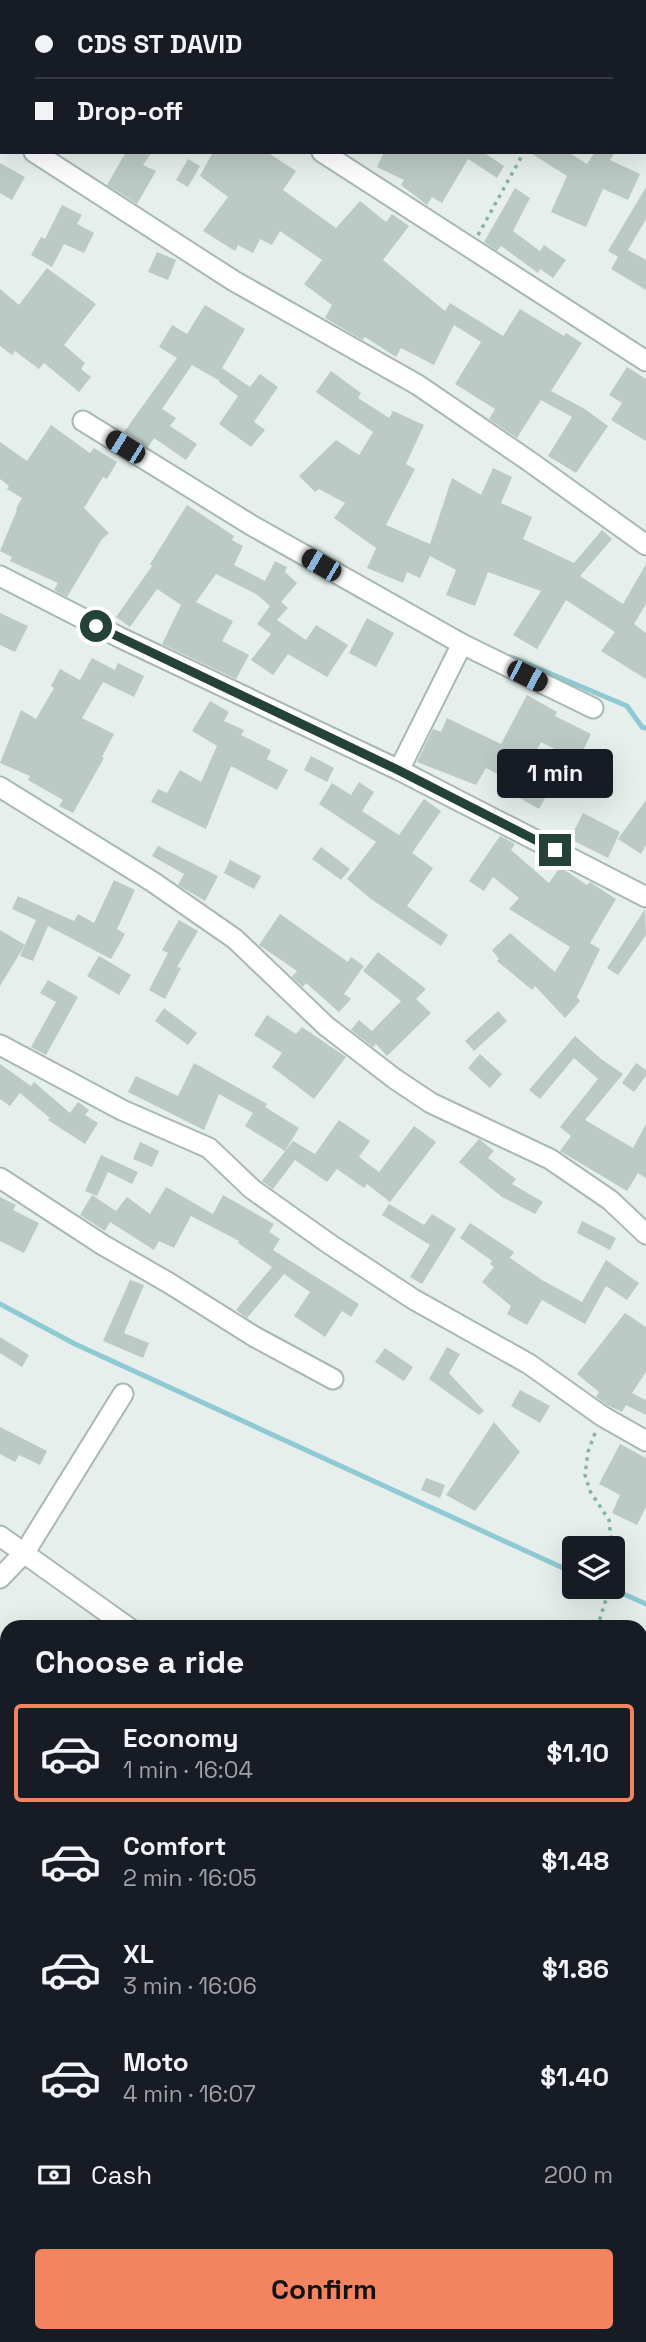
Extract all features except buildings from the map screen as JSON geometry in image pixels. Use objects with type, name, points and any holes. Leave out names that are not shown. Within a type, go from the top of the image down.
[{"type":"street","points":[[37,154],[234,281],[418,385],[646,545]]},
{"type":"street","points":[[325,154],[646,360]]},
{"type":"street","points":[[83,421],[251,525],[462,644],[593,708]]},
{"type":"street","points":[[0,576],[121,638],[398,770],[646,897]]},
{"type":"street","points":[[398,770],[462,644]]},
{"type":"street","points":[[0,787],[206,918],[234,939],[326,1026],[395,1079],[431,1103],[550,1159],[610,1200],[646,1234]]},
{"type":"street","points":[[0,1045],[122,1110],[209,1148],[252,1189],[328,1243],[413,1299],[529,1364],[602,1416],[646,1441]]},
{"type":"street","points":[[0,1178],[103,1245],[255,1337],[333,1379]]},
{"type":"street","points":[[0,1578],[25,1552],[123,1394]]},
{"type":"street","points":[[0,1536],[118,1620]]},
{"type":"path","points":[[471,249],[523,154]]},
{"type":"path","points":[[602,1416],[588,1451],[585,1475],[590,1491],[609,1520],[611,1536]]},
{"type":"path","points":[[600,1620],[606,1599]]},
{"type":"waterway","points":[[511,657],[627,706],[642,727],[646,728]]},
{"type":"waterway","points":[[0,1304],[75,1344],[562,1567]]},
{"type":"waterway","points":[[625,1595],[646,1604]]},
{"type":"route","points":[[96,626],[398,770],[555,850]]}]
